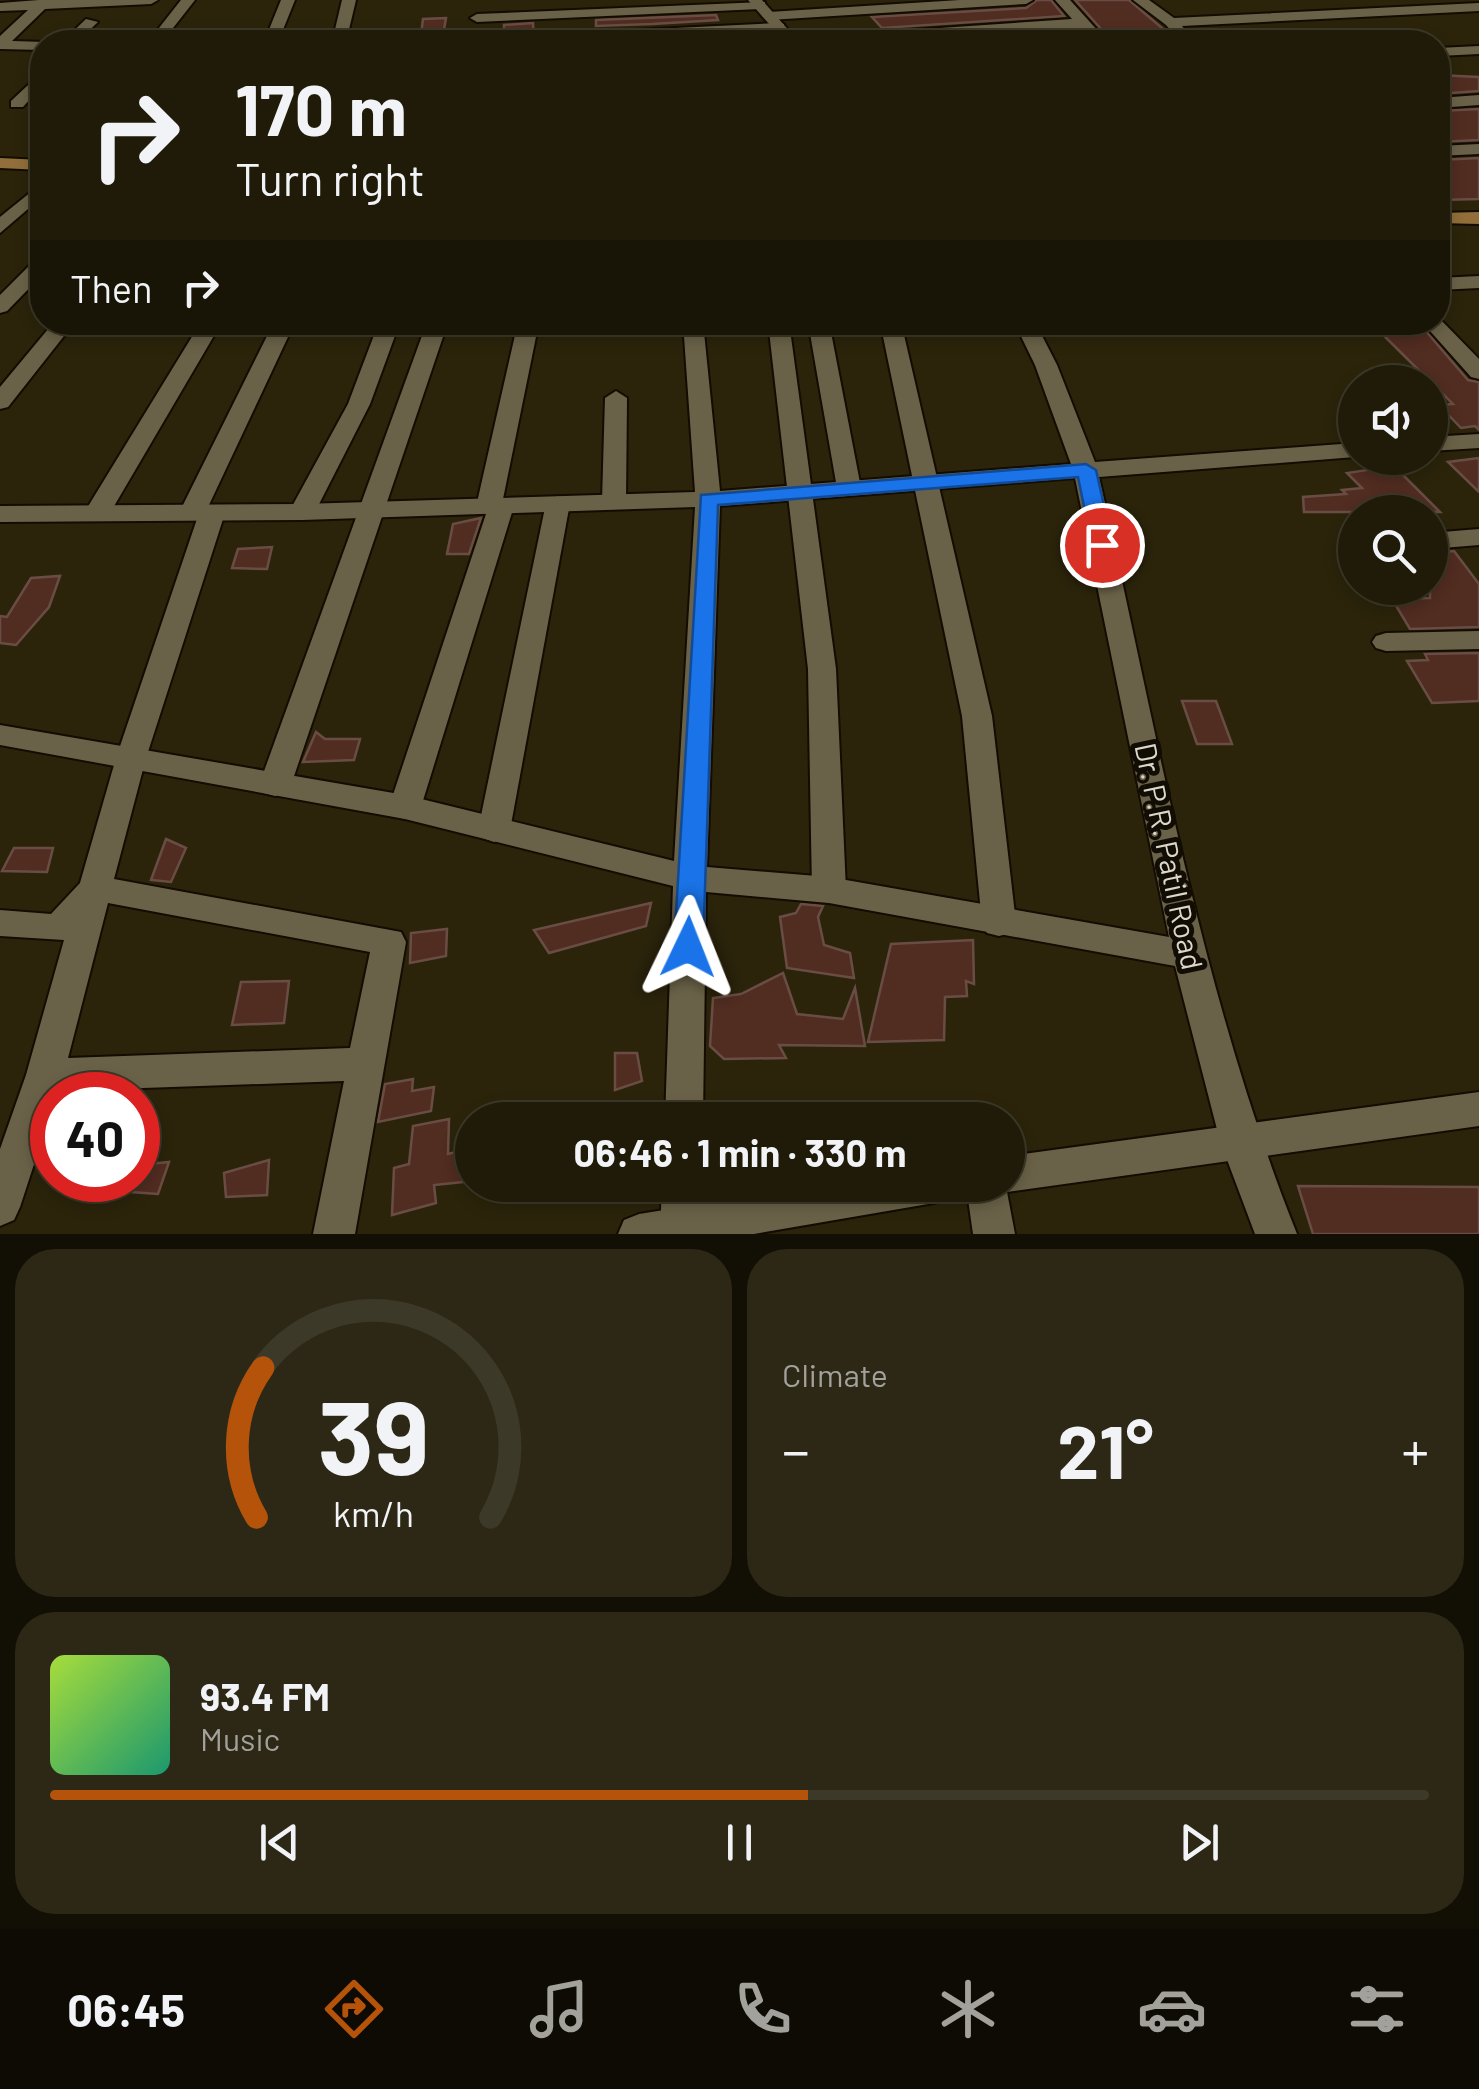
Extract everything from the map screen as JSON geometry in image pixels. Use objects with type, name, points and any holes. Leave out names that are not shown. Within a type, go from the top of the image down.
[{"type":"main road","points":[[0,163],[30,165]]},
{"type":"main road","points":[[1450,218],[1479,218]]},
{"type":"street","points":[[0,7],[151,0]]},
{"type":"street","points":[[164,30],[188,0]]},
{"type":"street","points":[[276,30],[288,0]]},
{"type":"street","points":[[343,30],[350,0]]},
{"type":"street","points":[[477,0],[476,24],[589,15],[765,12],[1026,0]]},
{"type":"street","points":[[1062,0],[1089,30]]},
{"type":"street","points":[[1140,0],[1178,30]]},
{"type":"street","points":[[1383,0],[1401,11]]},
{"type":"street","points":[[0,45],[44,2]]},
{"type":"street","points":[[1171,22],[1479,7]]},
{"type":"street","points":[[651,30],[765,12]]},
{"type":"street","points":[[589,15],[592,30]]},
{"type":"street","points":[[83,30],[91,22]]},
{"type":"street","points":[[987,30],[1084,24]]},
{"type":"street","points":[[0,45],[30,46]]},
{"type":"street","points":[[1450,51],[1479,50]]},
{"type":"street","points":[[0,93],[22,99],[30,90]]},
{"type":"street","points":[[1450,102],[1479,100]]},
{"type":"street","points":[[1450,150],[1479,148]]},
{"type":"street","points":[[0,228],[30,199]]},
{"type":"street","points":[[0,307],[30,276]]},
{"type":"street","points":[[1450,283],[1479,282]]},
{"type":"street","points":[[0,402],[55,335]]},
{"type":"street","points":[[97,514],[204,335]]},
{"type":"street","points":[[46,1072],[202,513],[279,335]]},
{"type":"street","points":[[302,512],[359,404],[385,335]]},
{"type":"street","points":[[276,785],[433,335]]},
{"type":"street","points":[[405,807],[495,506],[527,335]]},
{"type":"street","points":[[684,1102],[690,878],[708,499],[694,335]]},
{"type":"street","points":[[780,335],[822,669],[829,890]]},
{"type":"street","points":[[820,335],[849,488]]},
{"type":"street","points":[[893,335],[977,716],[998,923]]},
{"type":"street","name":"Dr. P.R. Patil Road","points":[[1031,335],[1086,470],[1190,955],[1240,1141],[1276,1234]]},
{"type":"street","points":[[1468,348],[1479,372]]},
{"type":"street","points":[[614,501],[616,398]]},
{"type":"street","points":[[1448,443],[1479,440]]},
{"type":"street","points":[[0,514],[302,512],[708,499],[1338,451]]},
{"type":"street","points":[[494,830],[558,503]]},
{"type":"street","points":[[1448,540],[1479,537]]},
{"type":"street","points":[[1386,642],[1479,640]]},
{"type":"street","points":[[0,735],[405,807],[690,878],[829,890],[1190,955]]},
{"type":"street","points":[[0,923],[59,928],[96,888]]},
{"type":"street","points":[[96,888],[389,942],[334,1234]]},
{"type":"street","points":[[132,1072],[365,1064]]},
{"type":"street","points":[[1025,1172],[1479,1108]]},
{"type":"street","points":[[0,1207],[30,1119]]},
{"type":"street","points":[[639,1234],[682,1215],[791,1202]]},
{"type":"street","points":[[989,1202],[994,1234]]},
{"type":"building","points":[[1037,0],[1051,0],[1064,16],[882,28],[872,17],[1026,8]]},
{"type":"building","points":[[1075,0],[1129,0],[1164,30],[1102,30]]},
{"type":"building","points":[[716,15],[718,20],[596,26],[596,20]]},
{"type":"building","points":[[446,18],[444,30],[422,30],[423,19]]},
{"type":"building","points":[[533,23],[533,30],[504,30],[504,25]]},
{"type":"building","points":[[1450,76],[1479,77],[1479,91],[1450,93]]},
{"type":"building","points":[[1479,109],[1479,140],[1450,141],[1450,110]]},
{"type":"building","points":[[1479,158],[1479,199],[1450,200],[1450,159]]},
{"type":"building","points":[[1383,335],[1429,335],[1468,380],[1479,382],[1479,430],[1475,426],[1461,428],[1448,414],[1448,404],[1453,404],[1448,399],[1448,365],[1414,365]]},
{"type":"building","points":[[1479,458],[1479,492],[1448,462]]},
{"type":"building","points":[[1349,475],[1403,475],[1423,495],[1338,495],[1338,512],[1304,512],[1303,497],[1346,494],[1342,490],[1362,488]]},
{"type":"building","points":[[481,518],[469,554],[447,554],[453,524]]},
{"type":"building","points":[[272,547],[267,569],[232,568],[238,549]]},
{"type":"building","points":[[1454,551],[1479,584],[1479,627],[1410,629],[1396,605],[1448,605],[1448,552]]},
{"type":"building","points":[[60,576],[49,607],[16,645],[0,643],[0,616],[7,617],[31,578]]},
{"type":"building","points":[[1479,653],[1479,701],[1432,703],[1407,661],[1428,660],[1425,654]]},
{"type":"building","points":[[1182,701],[1216,701],[1232,744],[1197,744]]},
{"type":"building","points":[[316,732],[325,739],[360,739],[354,760],[303,762]]},
{"type":"building","points":[[166,839],[186,848],[171,882],[151,880]]},
{"type":"building","points":[[14,848],[53,848],[47,872],[2,871]]},
{"type":"building","points":[[651,903],[646,926],[549,953],[534,930]]},
{"type":"building","points":[[801,904],[823,906],[818,917],[824,945],[850,953],[854,978],[787,968],[780,917],[796,913]]},
{"type":"building","points":[[447,929],[446,956],[410,963],[411,933]]},
{"type":"building","points":[[973,940],[974,984],[966,981],[967,996],[945,997],[944,1040],[868,1042],[891,944]]},
{"type":"building","points":[[783,973],[797,1014],[843,1019],[855,988],[865,1046],[779,1045],[786,1058],[724,1059],[710,1046],[713,998],[741,994]]},
{"type":"building","points":[[289,981],[284,1023],[232,1025],[241,982]]},
{"type":"building","points":[[615,1053],[637,1053],[642,1081],[615,1090]]},
{"type":"building","points":[[413,1079],[412,1091],[434,1087],[431,1111],[378,1122],[385,1084]]},
{"type":"building","points":[[449,1119],[448,1154],[455,1152],[455,1183],[434,1185],[436,1203],[392,1215],[394,1168],[409,1164],[413,1126]]},
{"type":"building","points":[[269,1160],[267,1195],[226,1197],[224,1173]]},
{"type":"building","points":[[169,1162],[160,1188],[160,1163]]},
{"type":"building","points":[[1298,1186],[1479,1187],[1479,1234],[1313,1234]]},
{"type":"route","points":[[688,947],[708,499],[1086,470],[1102,545]]}]
